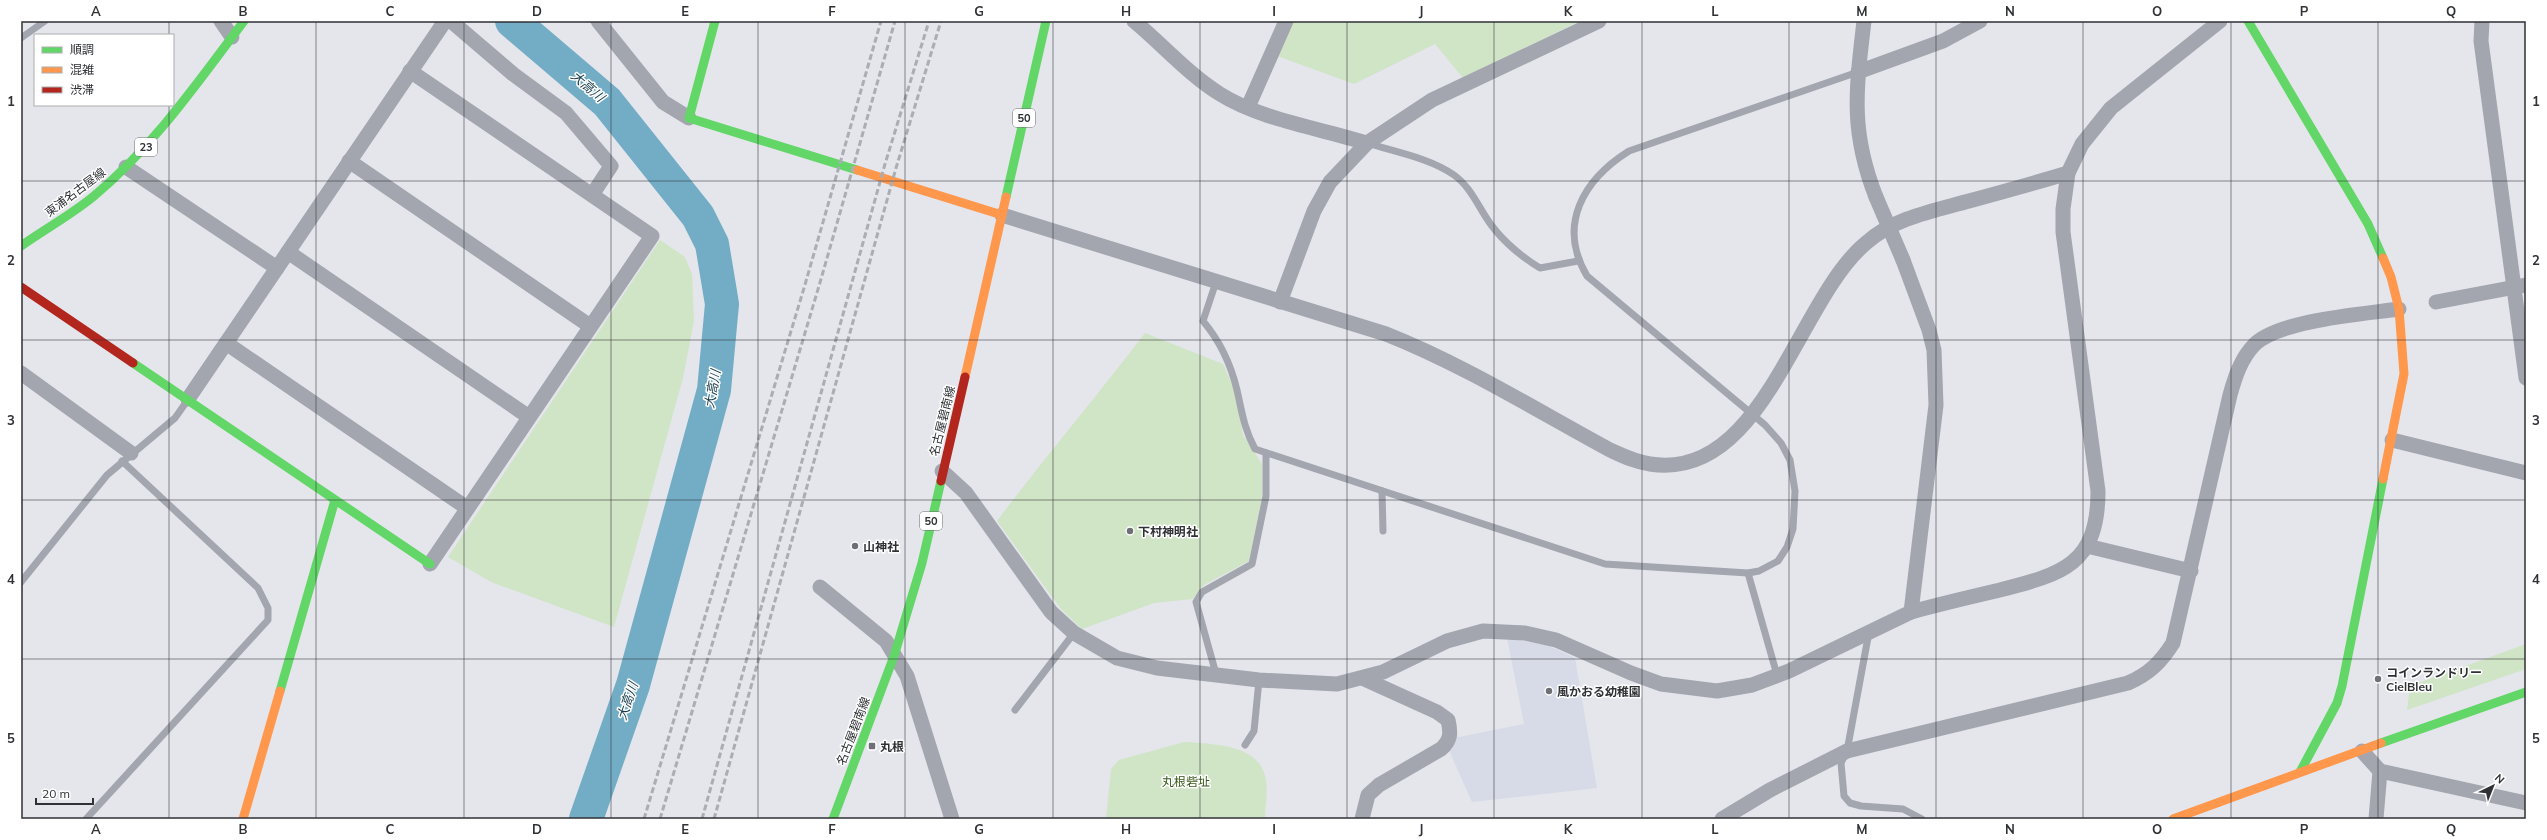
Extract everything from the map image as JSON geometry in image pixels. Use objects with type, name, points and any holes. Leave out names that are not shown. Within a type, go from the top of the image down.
[{"type":"street","points":[[221,21],[232,37]]},
{"type":"street","name":"東浦名古屋線","points":[[21,246],[102,190],[157,136],[244,21]]},
{"type":"street","points":[[188,399],[445,21]]},
{"type":"street","points":[[451,21],[513,74],[566,113],[592,141],[611,166],[592,195]]},
{"type":"street","points":[[598,21],[664,102],[689,118],[1386,334],[1428,350],[1610,450],[1634,461],[1651,464],[1668,464],[1696,460],[1715,451],[1731,438],[1752,415],[1839,270],[1866,242],[1888,227],[1918,215],[2068,173]]},
{"type":"street","points":[[689,118],[715,21]]},
{"type":"street","name":"名古屋碧南線","points":[[833,819],[894,656],[922,562],[1046,21]]},
{"type":"street","points":[[1134,21],[1166,48],[1199,80],[1220,95],[1248,107],[1367,143]]},
{"type":"street","points":[[1248,107],[1286,21]]},
{"type":"street","points":[[1280,302],[1314,211],[1330,182],[1367,143],[1432,100],[1599,21]]},
{"type":"street","points":[[1864,21],[1856,100],[1858,137],[1867,176],[1903,260],[1929,330],[1936,373],[1936,405],[1911,612]]},
{"type":"street","points":[[1858,72],[1943,41],[1980,21]]},
{"type":"street","points":[[942,471],[966,492],[1051,612],[1074,633],[1117,658],[1157,668],[1259,680],[1337,684],[1383,672],[1447,641],[1483,631],[1526,633],[1556,640],[1631,674],[1661,684],[1717,691],[1752,685],[1777,675],[1911,612],[2041,579],[2064,570],[2087,546],[2096,521],[2098,491],[2063,232],[2063,209],[2068,173],[2082,144],[2096,124],[2112,108],[2220,21]]},
{"type":"street","points":[[2248,21],[2368,224],[2391,277],[2399,309],[2403,340],[2404,374],[2342,686],[2337,703],[2300,772]]},
{"type":"street","points":[[2482,21],[2481,41],[2520,286],[2526,378]]},
{"type":"street","points":[[21,287],[430,564],[652,236],[410,71]]},
{"type":"street","points":[[349,161],[590,326]]},
{"type":"street","points":[[126,167],[276,268]]},
{"type":"street","points":[[288,252],[529,417]]},
{"type":"street","points":[[2436,302],[2520,286]]},
{"type":"street","points":[[1722,819],[1770,790],[1847,751],[2121,684],[2141,677],[2158,664],[2173,643],[2236,374],[2255,344],[2270,334],[2288,327],[2399,309]]},
{"type":"street","points":[[226,343],[467,508]]},
{"type":"street","points":[[21,373],[127,457]]},
{"type":"street","points":[[2392,440],[2526,472]]},
{"type":"street","points":[[243,819],[335,500]]},
{"type":"street","points":[[2087,546],[2191,571]]},
{"type":"street","points":[[820,587],[886,642],[910,681],[952,819]]},
{"type":"street","points":[[1362,678],[1436,712],[1448,720],[1450,732],[1448,742],[1441,749],[1379,785],[1368,795],[1362,819]]},
{"type":"street","points":[[2173,819],[2300,772],[2526,692]]},
{"type":"street","points":[[2362,751],[2380,772],[2526,803]]},
{"type":"street","points":[[2376,819],[2380,772]]},
{"type":"lane","points":[[21,38],[45,21]]},
{"type":"lane","points":[[1216,282],[1203,321],[1218,339],[1237,389],[1245,431],[1255,449],[1605,564],[1748,573],[1759,571],[1778,561],[1787,547],[1793,530],[1795,491],[1790,460],[1781,443],[1765,425],[1599,288],[1587,276],[1578,260],[1574,238],[1577,211],[1594,180],[1611,162],[1629,151],[1858,72]]},
{"type":"lane","points":[[1367,143],[1442,167],[1454,175],[1469,190],[1493,227],[1520,254],[1540,268],[1578,260]]},
{"type":"lane","points":[[21,582],[107,475],[175,418],[188,399]]},
{"type":"lane","points":[[1216,674],[1196,602],[1202,592],[1252,564],[1266,496],[1266,453]]},
{"type":"lane","points":[[86,819],[268,620],[268,608],[258,588],[127,457]]},
{"type":"lane","points":[[1382,491],[1384,531]]},
{"type":"lane","points":[[1748,573],[1777,675]]},
{"type":"lane","points":[[1869,632],[1847,751],[1841,763],[1844,796],[1850,803],[1861,806],[1904,809],[1922,819]]},
{"type":"lane","points":[[1015,710],[1074,633]]},
{"type":"lane","points":[[1245,745],[1254,731],[1259,680]]},
{"type":"shaded area","name":"風かおる幼稚園","points":[[1507,638],[1547,645],[1575,658],[1597,788],[1472,802],[1448,748],[1454,738],[1524,724]]},
{"type":"green space","points":[[1293,21],[1580,21],[1463,78],[1435,44],[1354,84],[1277,56]]},
{"type":"green space","points":[[660,240],[685,257],[692,274],[694,321],[683,378],[614,627],[491,582],[448,557]]},
{"type":"green space","points":[[1145,333],[1223,364],[1234,389],[1243,435],[1262,464],[1262,496],[1249,561],[1204,585],[1193,599],[1154,603],[1082,629],[1061,609],[997,521]]},
{"type":"green space","points":[[2526,644],[2526,669],[2407,710],[2410,686]]},
{"type":"green space","name":"丸根砦址","points":[[1184,742],[1222,745],[1234,748],[1246,753],[1256,760],[1263,769],[1267,786],[1265,819],[1106,819],[1111,769],[1119,760]]},
{"type":"waterway","name":"大高川","points":[[512,21],[607,102],[698,216],[712,244],[722,304],[714,390],[633,685],[586,819]]},
{"type":"railway","points":[[644,819],[804,288],[881,21]]},
{"type":"railway","points":[[660,819],[819,286],[895,21]]},
{"type":"railway","points":[[702,819],[885,164],[929,21]]},
{"type":"railway","points":[[714,819],[896,168],[941,21]]},
{"type":"traffic: fast","points":[[21,246],[85,203],[136,157],[174,113],[244,21]]},
{"type":"traffic: fast","points":[[715,21],[689,118],[857,170]]},
{"type":"traffic: fast","points":[[1006,197],[1046,21]]},
{"type":"traffic: fast","points":[[2248,21],[2368,224],[2383,258]]},
{"type":"traffic: fast","points":[[133,363],[430,564]]},
{"type":"traffic: fast","points":[[2300,772],[2337,703],[2342,686],[2383,479]]},
{"type":"traffic: fast","points":[[833,819],[894,656],[922,563],[941,481]]},
{"type":"traffic: fast","points":[[280,691],[335,500]]},
{"type":"traffic: fast","points":[[2381,743],[2526,692]]},
{"type":"traffic: slow","points":[[857,170],[1002,215]]},
{"type":"traffic: slow","points":[[965,377],[1006,197]]},
{"type":"traffic: slow","points":[[2383,258],[2391,277],[2399,309],[2404,374],[2383,479]]},
{"type":"traffic: slow","points":[[243,819],[280,691]]},
{"type":"traffic: slow","points":[[2173,819],[2381,743]]},
{"type":"traffic: jam","points":[[21,287],[133,363]]},
{"type":"traffic: jam","points":[[941,481],[965,377]]},
{"type":"place","name":"下村神明社","points":[[1130,531]]},
{"type":"place","name":"山神社","points":[[855,546]]},
{"type":"place","name":"コインランドリー CielBleu","points":[[2378,679]]},
{"type":"place","name":"風かおる幼稚園","points":[[1549,691]]},
{"type":"place","name":"丸根","points":[[872,746]]}]
